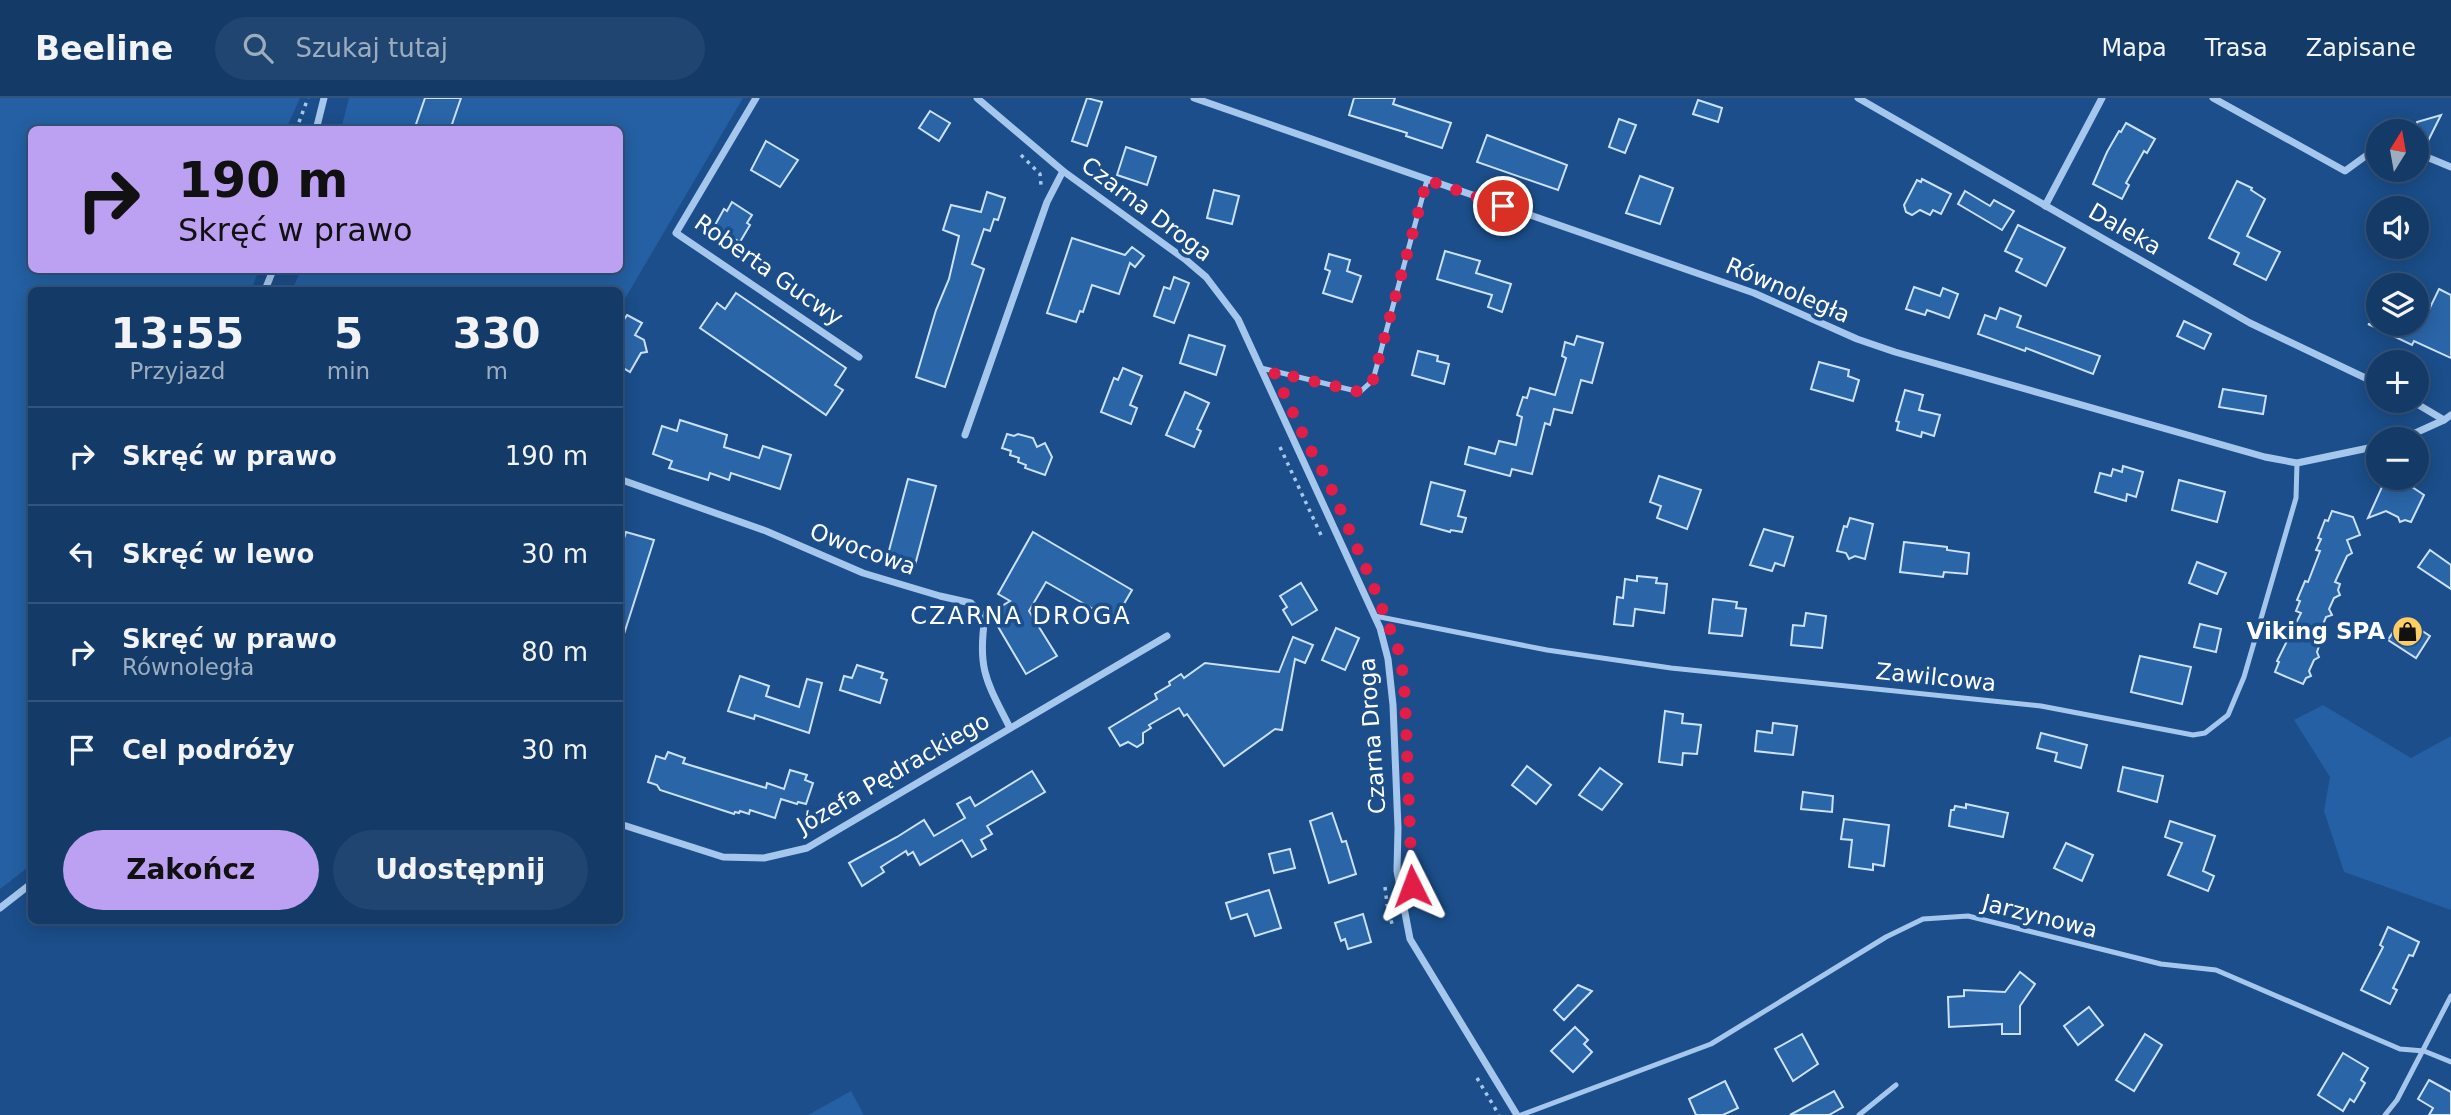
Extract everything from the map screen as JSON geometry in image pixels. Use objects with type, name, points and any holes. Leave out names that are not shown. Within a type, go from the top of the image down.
[{"type":"street","points":[[317,126],[324,98]]},
{"type":"street","name":"Roberta Gucwy","points":[[756,98],[676,233],[859,357]]},
{"type":"street","name":"Czarna Droga","points":[[977,98],[1063,171],[1186,260],[1206,277],[1238,319],[1380,628],[1388,659],[1393,705],[1398,817],[1397,871],[1409,939],[1519,1115]]},
{"type":"street","name":"Równoległa","points":[[1195,98],[1754,293],[1857,340],[2252,453],[2297,463],[2366,449]]},
{"type":"street","name":"Daleka","points":[[1858,98],[2250,323],[2366,378]]},
{"type":"street","points":[[2045,206],[2102,98]]},
{"type":"street","points":[[2213,98],[2345,171],[2366,156]]},
{"type":"street","points":[[2429,158],[2451,167]]},
{"type":"street","points":[[965,435],[1047,202],[1063,171]]},
{"type":"street","points":[[2429,409],[2448,417]]},
{"type":"street","points":[[2427,427],[2448,417]]},
{"type":"street","name":"Owocowa","points":[[623,480],[766,531],[863,573],[971,603],[985,617],[980,647],[984,675],[1010,728]]},
{"type":"street","name":"Józefa Pędrackiego","points":[[623,825],[723,857],[764,858],[807,848],[1167,636]]},
{"type":"street","points":[[0,908],[28,886]]},
{"type":"lane","points":[[1261,368],[1360,392],[1373,380],[1427,180]]},
{"type":"lane","points":[[2448,417],[2451,428]]},
{"type":"lane","name":"Zawilcowa","points":[[1375,616],[1547,650],[1671,667],[2041,706],[2193,736],[2205,733],[2228,715],[2244,677],[2296,498],[2297,463]]},
{"type":"lane","name":"Jarzynowa","points":[[1519,1115],[1711,1044],[1886,937],[1923,919],[1968,916],[2161,964],[2216,970],[2400,1049],[2424,1051],[2451,1062]]},
{"type":"lane","points":[[2385,1115],[2398,1100],[2451,996]]},
{"type":"lane","points":[[1859,1115],[1896,1085]]},
{"type":"path","points":[[298,126],[308,98]]},
{"type":"path","points":[[1018,152],[1040,174],[1040,189]]},
{"type":"path","points":[[1277,438],[1322,536]]},
{"type":"path","points":[[1385,883],[1387,904],[1395,933]]},
{"type":"path","points":[[1474,1073],[1499,1115]]},
{"type":"shaded area","points":[[0,98],[300,98],[287,126],[28,126],[28,273],[258,273],[252,287],[28,287],[28,867],[0,889]]},
{"type":"shaded area","points":[[349,98],[743,98],[623,302],[623,287],[293,287],[300,273],[623,273],[623,126],[342,126]]},
{"type":"shaded area","points":[[2323,705],[2411,758],[2451,736],[2451,910],[2344,872],[2324,811],[2330,777],[2294,720]]},
{"type":"shaded area","points":[[851,1091],[864,1115],[808,1115]]},
{"type":"building","points":[[425,98],[461,98],[451,126],[415,126]]},
{"type":"building","points":[[1087,98],[1102,102],[1087,146],[1072,141]]},
{"type":"building","points":[[1354,98],[1395,98],[1393,104],[1451,123],[1442,148],[1406,136],[1407,133],[1349,115]]},
{"type":"building","points":[[1698,100],[1722,108],[1718,122],[1693,114]]},
{"type":"building","points":[[930,111],[950,123],[939,141],[919,128]]},
{"type":"building","points":[[2441,115],[2429,139],[2429,119]]},
{"type":"building","points":[[1619,119],[1636,125],[1625,153],[1609,147]]},
{"type":"building","points":[[2126,123],[2155,139],[2147,153],[2144,151],[2126,183],[2129,185],[2122,199],[2093,184],[2107,152]]},
{"type":"building","points":[[1487,135],[1567,165],[1558,190],[1477,162]]},
{"type":"building","points":[[766,141],[798,160],[780,187],[751,170]]},
{"type":"building","points":[[1126,147],[1156,157],[1147,185],[1117,175]]},
{"type":"building","points":[[1640,176],[1673,188],[1660,224],[1626,213]]},
{"type":"building","points":[[1922,179],[1951,194],[1941,214],[1933,210],[1930,215],[1920,210],[1912,215],[1906,212],[1904,205],[1917,180],[1921,182]]},
{"type":"building","points":[[2237,181],[2252,188],[2251,190],[2265,199],[2247,236],[2280,252],[2266,280],[2234,264],[2239,253],[2209,238]]},
{"type":"building","points":[[1214,190],[1239,196],[1232,224],[1207,218]]},
{"type":"building","points":[[1965,191],[1990,206],[1994,200],[2014,211],[2002,230],[1958,204]]},
{"type":"building","points":[[987,192],[1005,198],[998,220],[994,219],[990,231],[984,229],[972,264],[984,269],[945,387],[916,377],[936,310],[949,279],[959,236],[943,230],[951,205],[981,212]]},
{"type":"building","points":[[732,202],[752,215],[747,223],[750,225],[740,242],[714,227],[724,209],[727,211]]},
{"type":"building","points":[[2018,225],[2065,248],[2046,286],[2016,271],[2022,259],[2005,251]]},
{"type":"building","points":[[1072,238],[1125,255],[1132,247],[1144,256],[1135,267],[1130,263],[1119,294],[1092,285],[1083,312],[1080,311],[1076,322],[1047,313]]},
{"type":"building","points":[[1445,251],[1480,261],[1476,273],[1511,284],[1502,312],[1488,307],[1492,295],[1437,279]]},
{"type":"building","points":[[1329,254],[1350,260],[1347,271],[1361,276],[1352,302],[1323,293],[1330,271],[1325,269]]},
{"type":"building","points":[[1174,277],[1189,283],[1174,323],[1154,316],[1164,287],[1170,289]]},
{"type":"building","points":[[1914,287],[1940,296],[1943,288],[1958,294],[1949,318],[1927,310],[1925,315],[1906,309]]},
{"type":"building","points":[[2439,289],[2451,295],[2451,358],[2414,341],[2412,345],[2393,336],[2429,336],[2429,310]]},
{"type":"building","points":[[736,293],[846,368],[835,385],[843,390],[826,415],[700,328],[717,303],[725,309]]},
{"type":"building","points":[[2000,308],[2021,316],[2017,327],[2100,356],[2093,374],[2026,348],[2025,351],[1978,334],[1985,315],[1996,319]]},
{"type":"building","points":[[627,315],[642,323],[635,335],[644,340],[647,352],[641,353],[630,372],[623,368],[623,321]]},
{"type":"building","points":[[2184,321],[2211,334],[2204,349],[2177,336]]},
{"type":"building","points":[[1189,335],[1225,346],[1216,375],[1180,363]]},
{"type":"building","points":[[1577,336],[1603,343],[1592,383],[1581,380],[1572,413],[1554,409],[1550,425],[1545,423],[1532,474],[1512,469],[1510,476],[1465,464],[1469,447],[1495,454],[1499,441],[1516,445],[1522,417],[1517,415],[1523,397],[1527,398],[1530,388],[1555,395],[1566,358],[1562,356],[1565,342],[1574,345]]},
{"type":"building","points":[[1418,351],[1438,356],[1437,361],[1449,364],[1444,384],[1412,375]]},
{"type":"building","points":[[1819,362],[1849,370],[1848,376],[1859,380],[1853,401],[1811,389]]},
{"type":"building","points":[[1123,368],[1142,376],[1130,405],[1137,408],[1131,424],[1101,412],[1114,378],[1118,380]]},
{"type":"building","points":[[2223,389],[2266,396],[2263,414],[2219,407]]},
{"type":"building","points":[[1905,390],[1923,395],[1919,410],[1940,415],[1934,436],[1922,432],[1921,437],[1897,430],[1899,422],[1896,421]]},
{"type":"building","points":[[1185,392],[1209,403],[1197,429],[1201,431],[1194,447],[1166,435]]},
{"type":"building","points":[[680,420],[727,435],[724,447],[759,458],[763,446],[791,455],[780,489],[731,473],[729,480],[710,473],[708,480],[669,468],[672,461],[653,454],[662,426],[677,431]]},
{"type":"building","points":[[1007,434],[1033,438],[1037,447],[1045,443],[1052,457],[1045,475],[1025,468],[1026,465],[1018,462],[1019,458],[1010,455],[1011,451],[1002,448]]},
{"type":"building","points":[[2123,466],[2143,472],[2136,497],[2127,494],[2126,501],[2095,492],[2100,473],[2111,476],[2113,469],[2122,472]]},
{"type":"building","points":[[1659,476],[1701,490],[1687,529],[1657,518],[1661,506],[1650,502]]},
{"type":"building","points":[[908,479],[936,486],[914,569],[886,562]]},
{"type":"building","points":[[2179,480],[2225,492],[2217,522],[2172,510]]},
{"type":"building","points":[[1431,482],[1465,491],[1458,516],[1466,518],[1462,532],[1450,532],[1421,524]]},
{"type":"building","points":[[2381,490],[2416,490],[2424,495],[2411,522],[2400,522],[2398,517],[2386,511],[2368,518]]},
{"type":"building","points":[[2332,511],[2353,517],[2360,535],[2347,540],[2352,553],[2347,556],[2335,582],[2340,584],[2340,595],[2334,598],[2329,609],[2332,615],[2326,617],[2315,644],[2319,646],[2319,657],[2314,660],[2309,671],[2311,676],[2306,678],[2303,684],[2275,672],[2279,662],[2277,661],[2301,613],[2296,611],[2300,601],[2297,600],[2305,581],[2308,582],[2320,551],[2316,550],[2321,539],[2318,538]]},
{"type":"building","points":[[1850,518],[1873,524],[1865,559],[1855,556],[1849,559],[1846,553],[1837,551],[1844,526],[1847,527]]},
{"type":"building","points":[[1764,529],[1793,537],[1784,566],[1775,563],[1772,571],[1750,565]]},
{"type":"building","points":[[626,532],[654,540],[623,637],[623,542]]},
{"type":"building","points":[[1033,532],[1132,590],[1114,621],[1046,582],[1029,611],[1057,656],[1026,674],[990,613],[1010,601],[998,594]]},
{"type":"building","points":[[1904,542],[1947,547],[1947,550],[1969,553],[1967,574],[1944,572],[1943,577],[1900,572]]},
{"type":"building","points":[[2430,550],[2451,565],[2451,589],[2418,567]]},
{"type":"building","points":[[2197,562],[2226,573],[2217,594],[2189,583]]},
{"type":"building","points":[[1637,576],[1657,578],[1656,583],[1667,584],[1664,613],[1635,609],[1633,626],[1614,624],[1617,597],[1623,598],[1625,579],[1637,581]]},
{"type":"building","points":[[1301,583],[1317,610],[1292,625],[1283,610],[1287,607],[1280,596]]},
{"type":"building","points":[[1713,599],[1737,602],[1736,608],[1746,609],[1742,636],[1709,633]]},
{"type":"building","points":[[1806,613],[1826,616],[1822,648],[1791,645],[1793,625],[1804,626]]},
{"type":"building","name":"Viking SPA","points":[[2402,618],[2430,636],[2416,658],[2388,640]]},
{"type":"building","points":[[2200,624],[2221,629],[2216,652],[2194,647]]},
{"type":"building","points":[[1336,628],[1359,638],[1345,670],[1322,660]]},
{"type":"building","points":[[1293,637],[1313,645],[1305,663],[1295,659],[1282,730],[1275,729],[1224,766],[1187,714],[1184,716],[1179,708],[1149,725],[1151,728],[1143,733],[1143,743],[1137,747],[1128,742],[1120,746],[1109,728],[1157,699],[1155,694],[1170,685],[1169,682],[1181,674],[1184,678],[1205,663],[1279,672]]},
{"type":"building","points":[[2140,656],[2191,667],[2182,704],[2131,692]]},
{"type":"building","points":[[857,665],[883,673],[881,678],[887,680],[880,703],[840,690],[844,676],[852,678]]},
{"type":"building","points":[[740,676],[769,686],[766,696],[799,707],[807,679],[822,683],[809,733],[755,715],[754,719],[728,711]]},
{"type":"building","points":[[1665,711],[1683,714],[1682,723],[1701,725],[1697,754],[1683,753],[1682,765],[1659,762]]},
{"type":"building","points":[[1773,723],[1797,726],[1793,755],[1755,751],[1757,731],[1772,733]]},
{"type":"building","points":[[2041,733],[2087,745],[2081,768],[2055,761],[2057,753],[2037,748]]},
{"type":"building","points":[[668,752],[685,758],[683,763],[766,788],[767,783],[784,789],[790,770],[807,775],[805,780],[813,783],[806,804],[781,799],[775,818],[750,810],[749,814],[740,811],[734,814],[660,790],[657,785],[648,782],[656,756],[665,759]]},
{"type":"building","points":[[1527,766],[1551,785],[1536,804],[1512,785]]},
{"type":"building","points":[[2123,767],[2163,776],[2157,802],[2118,791]]},
{"type":"building","points":[[1600,768],[1622,784],[1602,810],[1579,795]]},
{"type":"building","points":[[1032,771],[1045,792],[987,826],[992,834],[981,840],[986,849],[972,857],[962,840],[920,865],[913,852],[908,855],[906,851],[881,867],[884,872],[862,886],[849,863],[924,820],[934,836],[965,818],[957,804],[970,797],[975,806]]},
{"type":"building","points":[[1803,792],[1833,796],[1832,812],[1801,809]]},
{"type":"building","points":[[1966,804],[2008,813],[2003,837],[1949,826],[1951,810],[1954,810],[1955,806],[1966,808]]},
{"type":"building","points":[[1332,813],[1342,842],[1346,841],[1356,874],[1329,883],[1310,821]]},
{"type":"building","points":[[1844,819],[1889,825],[1884,866],[1873,864],[1873,870],[1849,867],[1852,840],[1841,839]]},
{"type":"building","points":[[2170,821],[2215,836],[2203,871],[2214,876],[2208,891],[2168,875],[2182,843],[2165,837]]},
{"type":"building","points":[[2066,843],[2093,855],[2082,881],[2054,868]]},
{"type":"building","points":[[1290,849],[1295,868],[1274,873],[1269,854]]},
{"type":"building","points":[[1269,890],[1281,928],[1255,936],[1247,914],[1231,919],[1226,903]]},
{"type":"building","points":[[1363,914],[1371,942],[1348,949],[1345,939],[1341,941],[1335,923]]},
{"type":"building","points":[[2388,927],[2419,942],[2413,956],[2409,955],[2393,988],[2397,990],[2390,1004],[2361,990],[2383,947],[2380,945]]},
{"type":"building","points":[[2020,972],[2035,984],[2020,1006],[2020,1034],[2002,1034],[2002,1024],[1949,1027],[1948,997],[1964,996],[1964,990],[2005,992]]},
{"type":"building","points":[[1578,985],[1592,991],[1564,1020],[1554,1010]]},
{"type":"building","points":[[2089,1007],[2103,1025],[2078,1045],[2064,1026]]},
{"type":"building","points":[[1575,1027],[1588,1040],[1584,1044],[1592,1052],[1573,1072],[1551,1051]]},
{"type":"building","points":[[1802,1034],[1818,1064],[1793,1081],[1775,1049]]},
{"type":"building","points":[[2145,1034],[2162,1045],[2134,1091],[2116,1080]]},
{"type":"building","points":[[2343,1053],[2368,1068],[2361,1080],[2365,1083],[2354,1102],[2350,1099],[2343,1111],[2318,1095]]},
{"type":"building","points":[[2429,1080],[2451,1092],[2451,1115],[2429,1115],[2433,1108],[2418,1099]]},
{"type":"building","points":[[1725,1081],[1738,1108],[1723,1115],[1696,1115],[1689,1099]]},
{"type":"building","points":[[1834,1091],[1843,1107],[1829,1115],[1790,1115]]},
{"type":"place","name":"Viking SPA","points":[[2408,631]]},
{"type":"district","name":"CZARNA DROGA","points":[[1021,616]]},
{"type":"route","points":[[1412,886],[1401,657],[1328,481],[1274,372],[1360,392],[1373,380],[1427,180],[1503,206]]}]
